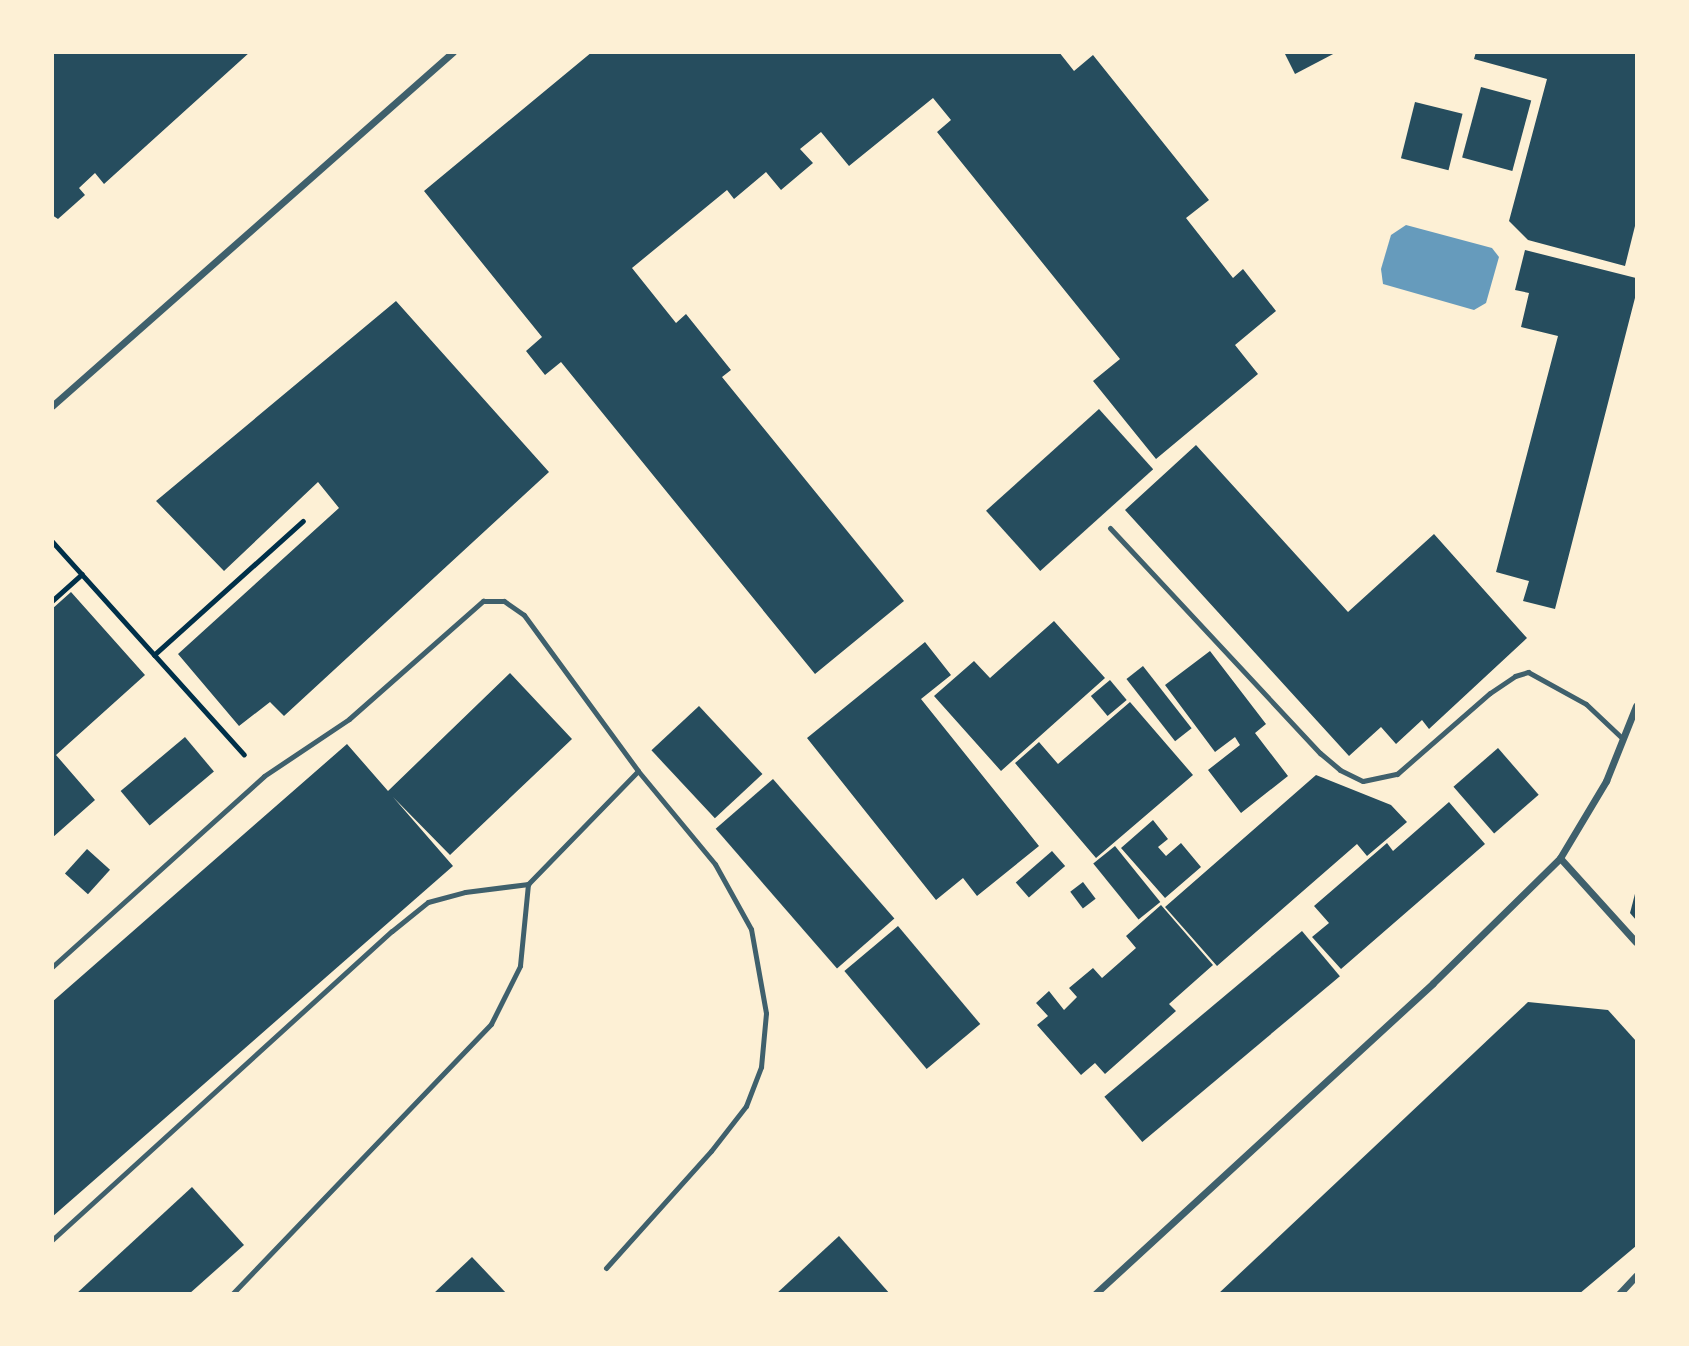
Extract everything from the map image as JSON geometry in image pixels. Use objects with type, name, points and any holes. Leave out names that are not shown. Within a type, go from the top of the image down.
[{"type":"street","points":[[52,406],[453,52]]},
{"type":"street","points":[[1095,1293],[1433,983],[1560,858],[1606,781],[1636,706]]},
{"type":"street","points":[[1560,858],[1636,942]]},
{"type":"street","points":[[1619,1293],[1636,1276]]},
{"type":"lane","points":[[1110,528],[1320,753],[1340,770],[1363,781],[1398,774],[1490,693],[1515,676],[1528,672],[1586,704],[1623,740]]},
{"type":"lane","points":[[52,967],[264,776],[349,719],[483,601],[504,601],[524,614],[638,771],[715,864],[751,929],[766,1013],[761,1068],[746,1106],[711,1151],[607,1268]]},
{"type":"lane","points":[[52,1240],[382,940],[428,902],[465,892],[528,884],[638,771]]},
{"type":"lane","points":[[232,1293],[491,1024],[520,966],[528,884]]},
{"type":"path","points":[[154,655],[303,521]]},
{"type":"path","points":[[52,541],[264,776]]},
{"type":"path","points":[[52,601],[82,574]]},
{"type":"water","points":[[1406,225],[1492,248],[1499,257],[1486,303],[1474,310],[1383,284],[1381,269],[1391,235]]},
{"type":"building","points":[[52,52],[250,52],[104,184],[95,173],[79,188],[85,195],[58,219],[52,215]]},
{"type":"building","points":[[592,52],[1059,52],[1074,71],[1093,55],[1209,200],[1186,218],[1233,278],[1243,269],[1276,311],[1235,345],[1258,374],[1156,459],[1093,381],[1120,359],[937,132],[951,120],[933,98],[849,166],[821,132],[800,149],[813,163],[781,190],[766,172],[734,199],[727,190],[632,268],[676,323],[686,314],[731,370],[722,377],[904,601],[815,674],[561,362],[545,375],[526,351],[542,337],[424,191]]},
{"type":"building","points":[[1284,52],[1337,52],[1295,74]]},
{"type":"building","points":[[1476,52],[1636,52],[1636,222],[1625,266],[1528,240],[1509,221],[1547,79],[1474,59]]},
{"type":"building","points":[[1481,87],[1531,100],[1512,171],[1462,158]]},
{"type":"building","points":[[1415,102],[1463,114],[1449,170],[1401,158]]},
{"type":"building","points":[[1525,250],[1636,278],[1636,294],[1555,609],[1523,601],[1529,581],[1496,572],[1558,336],[1521,327],[1529,293],[1515,290]]},
{"type":"building","points":[[396,301],[549,472],[284,716],[270,702],[239,726],[178,654],[339,508],[318,482],[224,571],[156,501]]},
{"type":"building","points":[[1099,409],[1153,469],[1040,571],[986,511]]},
{"type":"building","points":[[1196,445],[1348,612],[1434,534],[1527,638],[1429,729],[1422,720],[1396,744],[1381,727],[1349,756],[1125,510]]},
{"type":"building","points":[[71,592],[145,675],[56,755],[95,800],[52,838],[52,609]]},
{"type":"building","points":[[1054,621],[1105,678],[1001,771],[934,696],[974,661],[990,678]]},
{"type":"building","points":[[925,642],[951,675],[921,699],[1039,846],[977,896],[963,878],[936,900],[807,738]]},
{"type":"building","points":[[1210,651],[1266,724],[1255,733],[1288,776],[1241,813],[1208,770],[1240,745],[1235,737],[1215,752],[1165,685]]},
{"type":"building","points":[[1143,666],[1192,728],[1175,741],[1126,679]]},
{"type":"building","points":[[510,673],[572,739],[450,855],[393,797],[453,866],[52,1217],[52,1002],[347,744],[388,791]]},
{"type":"building","points":[[1110,680],[1127,700],[1108,716],[1091,696]]},
{"type":"building","points":[[1130,702],[1193,775],[1096,858],[1015,763],[1039,742],[1058,764]]},
{"type":"building","points":[[699,706],[762,774],[715,818],[651,750]]},
{"type":"building","points":[[185,737],[214,771],[150,825],[121,791]]},
{"type":"building","points":[[1498,748],[1539,795],[1494,833],[1453,787]]},
{"type":"building","points":[[1316,775],[1391,805],[1407,822],[1367,856],[1357,844],[1217,966],[1165,907]]},
{"type":"building","points":[[773,779],[894,919],[837,968],[716,829]]},
{"type":"building","points":[[1449,802],[1485,844],[1341,969],[1312,937],[1329,923],[1314,906],[1387,843],[1393,851]]},
{"type":"building","points":[[1153,820],[1168,839],[1158,847],[1166,856],[1181,843],[1201,867],[1165,898],[1121,848]]},
{"type":"building","points":[[1115,846],[1160,902],[1139,920],[1093,864]]},
{"type":"building","points":[[87,849],[110,870],[88,894],[65,874]]},
{"type":"building","points":[[1052,851],[1065,866],[1029,898],[1016,882]]},
{"type":"building","points":[[1083,882],[1096,899],[1083,908],[1070,892]]},
{"type":"building","points":[[1636,890],[1636,920],[1630,913]]},
{"type":"building","points":[[1161,905],[1213,965],[1169,1004],[1176,1011],[1105,1074],[1095,1063],[1081,1075],[1037,1025],[1048,1016],[1036,1003],[1049,991],[1064,1010],[1077,997],[1069,988],[1093,968],[1102,978],[1136,948],[1126,936]]},
{"type":"building","points":[[898,926],[980,1024],[927,1069],[844,971]]},
{"type":"building","points":[[1302,931],[1340,976],[1142,1142],[1104,1097]]},
{"type":"building","points":[[1528,1002],[1608,1010],[1636,1041],[1636,1246],[1579,1294],[1218,1294]]},
{"type":"building","points":[[192,1187],[244,1245],[189,1294],[76,1294]]},
{"type":"building","points":[[839,1236],[890,1294],[776,1294]]},
{"type":"building","points":[[472,1257],[507,1294],[433,1294]]}]
